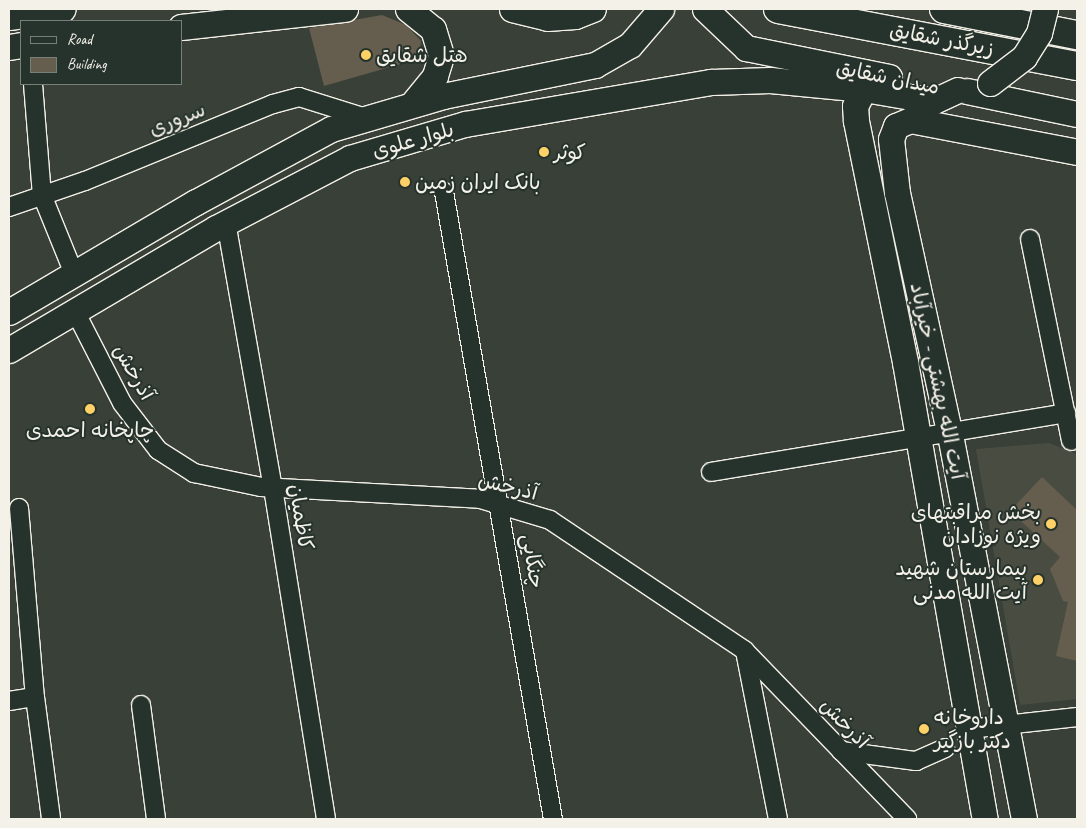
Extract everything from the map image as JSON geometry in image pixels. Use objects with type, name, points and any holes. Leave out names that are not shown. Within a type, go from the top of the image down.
[{"type":"main road","points":[[9,16],[62,9]]},
{"type":"main road","points":[[182,27],[344,9]]},
{"type":"main road","points":[[408,9],[433,29],[441,56],[435,76],[412,104]]},
{"type":"main road","points":[[512,9],[547,18],[575,16],[593,9]]},
{"type":"main road","name":"میدان شقایق","points":[[705,9],[729,34],[746,48],[768,55],[962,90],[990,83],[1024,57],[1039,33],[1045,9]]},
{"type":"main road","name":"زیرگذر شقایق","points":[[778,9],[1077,66]]},
{"type":"main road","name":"زیرگذر شقایق","points":[[944,9],[1077,35]]},
{"type":"main road","name":"بلوار علوی","points":[[9,312],[196,202],[322,133],[363,117],[412,104],[596,65],[614,56],[655,18]]},
{"type":"main road","name":"بلوار علوی","points":[[9,350],[226,222],[350,158],[465,124],[711,82],[770,80],[864,89],[934,101],[962,90]]},
{"type":"main road","name":"آیت الله بهشتی - خیرآباد","points":[[864,89],[855,106],[856,121],[918,436],[985,819]]},
{"type":"main road","points":[[962,90],[1077,114]]},
{"type":"main road","name":"آیت الله بهشتی - خیرآباد","points":[[1024,819],[949,431],[897,192],[891,145],[896,126],[910,120],[940,124],[1077,152]]},
{"type":"street","points":[[33,85],[42,195],[74,274]]},
{"type":"street","name":"سروری","points":[[9,207],[85,181],[273,104],[299,97],[363,117]]},
{"type":"street","name":"چنگایی","points":[[444,192],[501,505],[553,819]]},
{"type":"street","name":"کاظمیان","points":[[226,222],[273,488],[326,819]]},
{"type":"street","points":[[1030,240],[1069,404],[1071,442]]},
{"type":"street","name":"آذرخش","points":[[75,311],[122,403],[158,450],[194,473],[273,488],[480,499],[550,520],[744,650],[907,819]]},
{"type":"street","points":[[710,472],[949,431],[1069,404]]},
{"type":"street","points":[[19,508],[35,697],[50,819]]},
{"type":"street","points":[[744,650],[778,819]]},
{"type":"street","points":[[9,701],[35,697]]},
{"type":"street","points":[[141,705],[156,819]]},
{"type":"street","points":[[969,729],[1077,717]]},
{"type":"street","points":[[841,751],[916,761],[945,748]]},
{"type":"shaded area","name":"بیمارستان شهید آیت الله مدنی","points":[[1049,443],[1077,454],[1077,699],[1020,705],[976,449]]},
{"type":"building","name":"هتل شقایق","points":[[382,15],[406,25],[421,41],[420,50],[411,61],[324,86],[309,28]]},
{"type":"building","points":[[1042,477],[1077,510],[1077,661],[1056,656],[1068,602],[1063,601],[1050,569],[1060,557],[1010,511]]},
{"type":"place","name":"هتل شقایق","points":[[366,55]]},
{"type":"place","name":"کوثر","points":[[544,152]]},
{"type":"place","name":"بانک ایران زمین","points":[[405,182]]},
{"type":"place","name":"چاپخانه احمدی","points":[[90,409]]},
{"type":"place","name":"بخش مراقبتهای ویژه نوزادان","points":[[1051,524]]},
{"type":"place","name":"بیمارستان شهید آیت الله مدنی","points":[[1038,580]]},
{"type":"place","name":"داروخانه دکتر بازگیر","points":[[924,729]]}]
